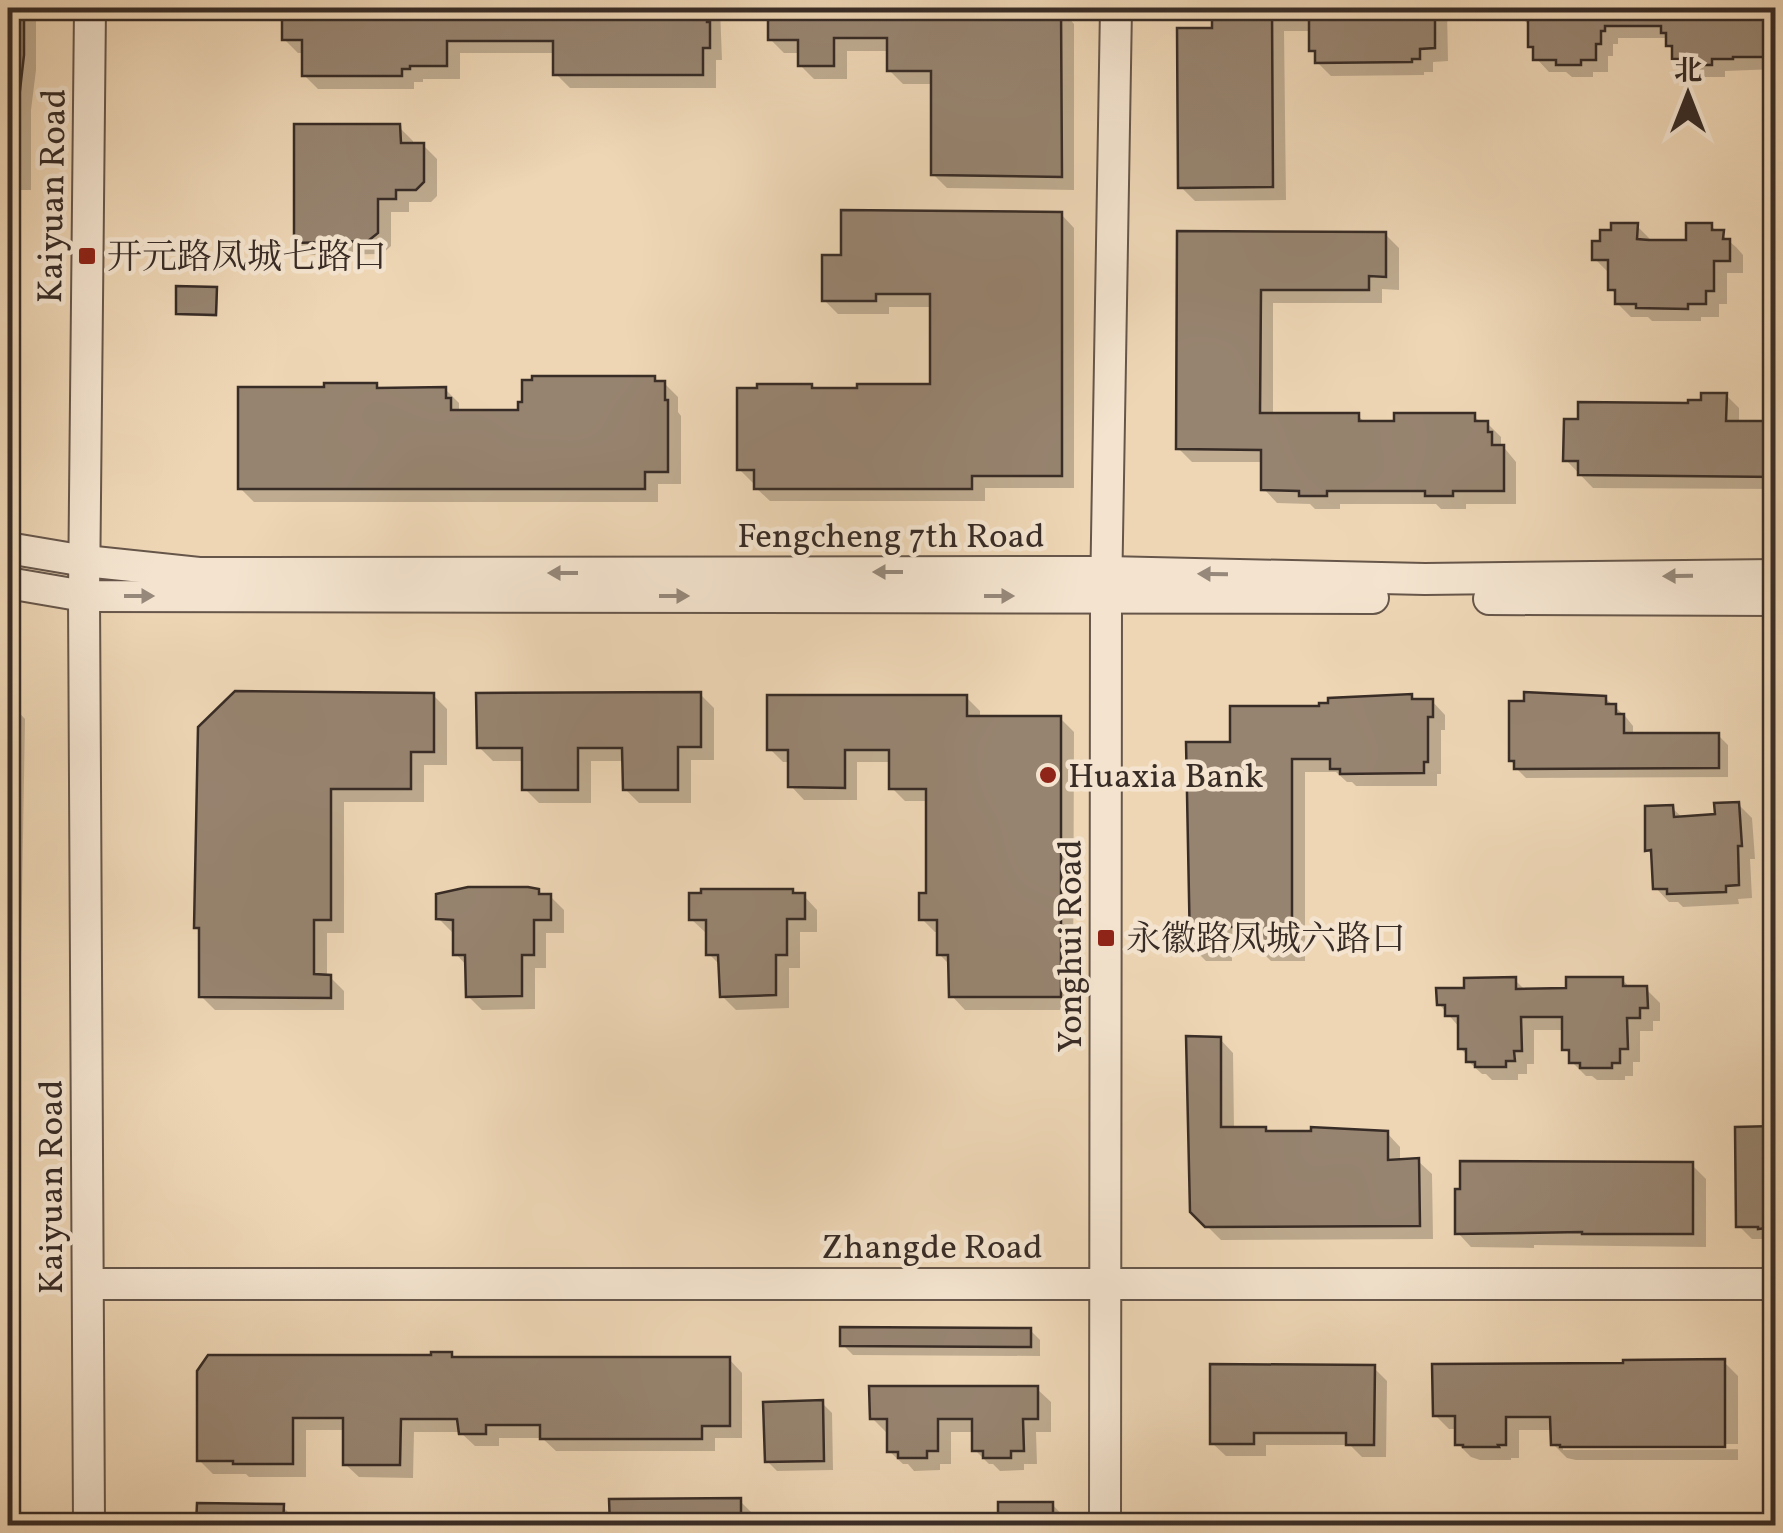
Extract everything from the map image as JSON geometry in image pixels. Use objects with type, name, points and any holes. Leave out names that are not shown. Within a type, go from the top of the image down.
[{"type":"street","name":"Kaiyuan Road","points":[[89,1526],[84,596],[90,8]]},
{"type":"street","name":"Yonghui Road","points":[[1105,1526],[1107,584],[1116,8]]},
{"type":"street","name":"Fengcheng 7th Road","points":[[8,548],[200,573],[1107,584],[1776,600]]},
{"type":"street","name":"Fengcheng 7th Road","points":[[8,583],[84,596],[1776,575]]},
{"type":"street","name":"Zhangde Road","points":[[88,1284],[1776,1284]]},
{"type":"building","points":[[8,8],[24,8],[19,99],[8,98]]},
{"type":"building","points":[[282,8],[707,8],[710,48],[703,48],[703,75],[553,75],[553,41],[447,41],[447,66],[410,66],[402,69],[402,76],[302,76],[302,40],[282,40]]},
{"type":"building","points":[[768,8],[1061,8],[1062,177],[931,175],[931,71],[887,71],[887,38],[834,38],[834,66],[798,66],[798,40],[768,40]]},
{"type":"building","points":[[1212,8],[1272,8],[1273,187],[1178,188],[1177,28],[1212,28]]},
{"type":"building","points":[[1309,8],[1435,8],[1435,48],[1420,49],[1420,59],[1412,62],[1315,63],[1315,51],[1309,51]]},
{"type":"building","points":[[1528,8],[1776,8],[1776,57],[1733,57],[1712,59],[1712,65],[1684,65],[1684,59],[1672,59],[1672,46],[1666,46],[1666,33],[1661,33],[1661,26],[1605,26],[1601,44],[1596,44],[1596,60],[1581,60],[1581,65],[1556,65],[1556,60],[1533,60],[1533,47],[1528,47]]},
{"type":"building","points":[[294,124],[400,124],[401,143],[424,143],[424,182],[416,190],[396,190],[396,199],[378,199],[378,233],[368,241],[294,243]]},
{"type":"building","points":[[841,210],[1062,212],[1062,476],[972,476],[972,489],[754,489],[754,470],[737,470],[737,388],[757,388],[757,384],[857,388],[857,384],[930,384],[930,294],[876,294],[876,301],[822,301],[822,255],[841,255]]},
{"type":"building","points":[[1611,223],[1638,223],[1637,239],[1686,240],[1686,223],[1712,223],[1712,230],[1724,230],[1723,239],[1730,239],[1730,261],[1714,261],[1714,291],[1706,291],[1706,304],[1688,304],[1688,309],[1615,304],[1615,290],[1608,290],[1608,260],[1592,260],[1592,241],[1600,241],[1600,230],[1611,230]]},
{"type":"building","points":[[1177,231],[1386,232],[1386,277],[1369,276],[1369,290],[1261,290],[1260,413],[1359,413],[1359,421],[1394,421],[1394,413],[1475,413],[1475,421],[1488,421],[1492,445],[1504,445],[1504,491],[1453,491],[1453,496],[1425,496],[1425,491],[1327,491],[1327,496],[1299,496],[1299,491],[1261,490],[1261,450],[1176,449]]},
{"type":"building","points":[[176,286],[217,287],[216,315],[176,314]]},
{"type":"building","points":[[532,376],[655,376],[655,381],[665,381],[668,472],[645,472],[645,489],[238,489],[238,387],[377,383],[377,388],[446,387],[451,410],[518,410],[522,380],[532,380]]},
{"type":"building","points":[[1701,393],[1727,393],[1726,421],[1776,421],[1776,477],[1578,475],[1578,461],[1563,461],[1564,419],[1578,419],[1578,402],[1688,403],[1701,400]]},
{"type":"building","points":[[235,691],[434,693],[434,752],[411,752],[411,789],[331,789],[331,920],[314,920],[314,974],[331,975],[331,998],[199,997],[199,928],[194,928],[198,727]]},
{"type":"building","points":[[701,692],[701,747],[678,747],[678,790],[623,790],[622,748],[578,748],[578,790],[522,790],[522,748],[477,748],[476,693]]},
{"type":"building","points":[[1524,692],[1606,696],[1606,704],[1616,704],[1616,714],[1624,714],[1624,733],[1719,733],[1719,768],[1514,769],[1514,761],[1509,761],[1509,701],[1524,701]]},
{"type":"building","points":[[1412,694],[1412,699],[1433,699],[1424,773],[1340,774],[1340,769],[1330,769],[1330,759],[1292,759],[1292,948],[1255,948],[1255,927],[1219,927],[1219,948],[1190,948],[1186,742],[1230,742],[1230,706],[1319,706],[1328,703],[1328,698]]},
{"type":"building","points":[[767,695],[967,695],[967,716],[1061,716],[1061,997],[949,997],[948,955],[937,955],[937,920],[919,920],[919,893],[926,893],[926,789],[889,789],[889,750],[845,750],[845,788],[788,787],[788,750],[767,750]]},
{"type":"building","points":[[1739,802],[1739,885],[1726,886],[1726,892],[1667,894],[1667,889],[1653,889],[1651,850],[1645,851],[1645,806],[1673,805],[1674,817],[1715,814],[1714,803]]},
{"type":"building","points":[[468,887],[528,887],[539,889],[539,894],[551,894],[551,920],[534,920],[534,955],[522,955],[522,996],[466,997],[465,955],[453,955],[453,920],[436,919],[436,894]]},
{"type":"building","points":[[701,889],[793,889],[793,893],[805,893],[805,919],[787,919],[787,955],[776,955],[776,995],[720,997],[718,955],[706,955],[706,920],[689,920],[689,893],[701,893]]},
{"type":"building","points":[[1516,977],[1516,989],[1566,988],[1566,977],[1623,977],[1623,986],[1647,986],[1648,1008],[1640,1008],[1640,1018],[1627,1018],[1628,1049],[1620,1049],[1620,1063],[1612,1063],[1612,1068],[1580,1068],[1580,1063],[1569,1063],[1569,1050],[1562,1050],[1562,1017],[1521,1017],[1522,1051],[1514,1051],[1515,1061],[1506,1061],[1506,1067],[1475,1067],[1475,1062],[1466,1062],[1466,1049],[1458,1049],[1458,1016],[1445,1016],[1445,1005],[1437,1005],[1436,988],[1464,988],[1464,978]]},
{"type":"building","points":[[1186,1036],[1221,1037],[1221,1127],[1388,1131],[1388,1160],[1419,1158],[1420,1226],[1205,1227],[1190,1212]]},
{"type":"building","points":[[1774,1126],[1776,1227],[1736,1227],[1735,1127]]},
{"type":"building","points":[[1460,1161],[1693,1162],[1693,1234],[1455,1234],[1455,1189],[1460,1189]]},
{"type":"building","points":[[840,1327],[1031,1328],[1031,1347],[840,1346]]},
{"type":"building","points":[[452,1352],[452,1357],[730,1357],[730,1426],[702,1426],[702,1439],[540,1439],[540,1425],[486,1425],[486,1434],[459,1434],[457,1419],[401,1419],[400,1465],[343,1465],[343,1418],[293,1418],[293,1464],[197,1461],[197,1371],[208,1355]]},
{"type":"building","points":[[1725,1359],[1725,1447],[1560,1447],[1551,1445],[1550,1417],[1506,1417],[1506,1445],[1463,1447],[1455,1445],[1455,1416],[1433,1416],[1432,1364]]},
{"type":"building","points":[[1210,1364],[1375,1365],[1374,1445],[1346,1445],[1346,1433],[1254,1433],[1254,1444],[1210,1444]]},
{"type":"building","points":[[869,1386],[1038,1386],[1038,1419],[1023,1419],[1024,1451],[1011,1451],[1011,1458],[983,1458],[983,1451],[972,1451],[972,1419],[938,1419],[938,1451],[927,1451],[927,1458],[898,1458],[898,1452],[887,1452],[887,1419],[870,1419]]},
{"type":"building","points":[[823,1400],[824,1461],[765,1462],[763,1402]]},
{"type":"building","points":[[741,1498],[741,1526],[610,1526],[609,1499]]},
{"type":"building","points":[[998,1502],[1053,1502],[1053,1526],[998,1526]]},
{"type":"building","points":[[197,1503],[284,1504],[283,1526],[196,1526]]},
{"type":"place","name":"开元路凤城七路口","points":[[87,256]]},
{"type":"place","name":"Huaxia Bank","points":[[1048,775]]},
{"type":"place","name":"永徽路凤城六路口","points":[[1106,938]]}]
